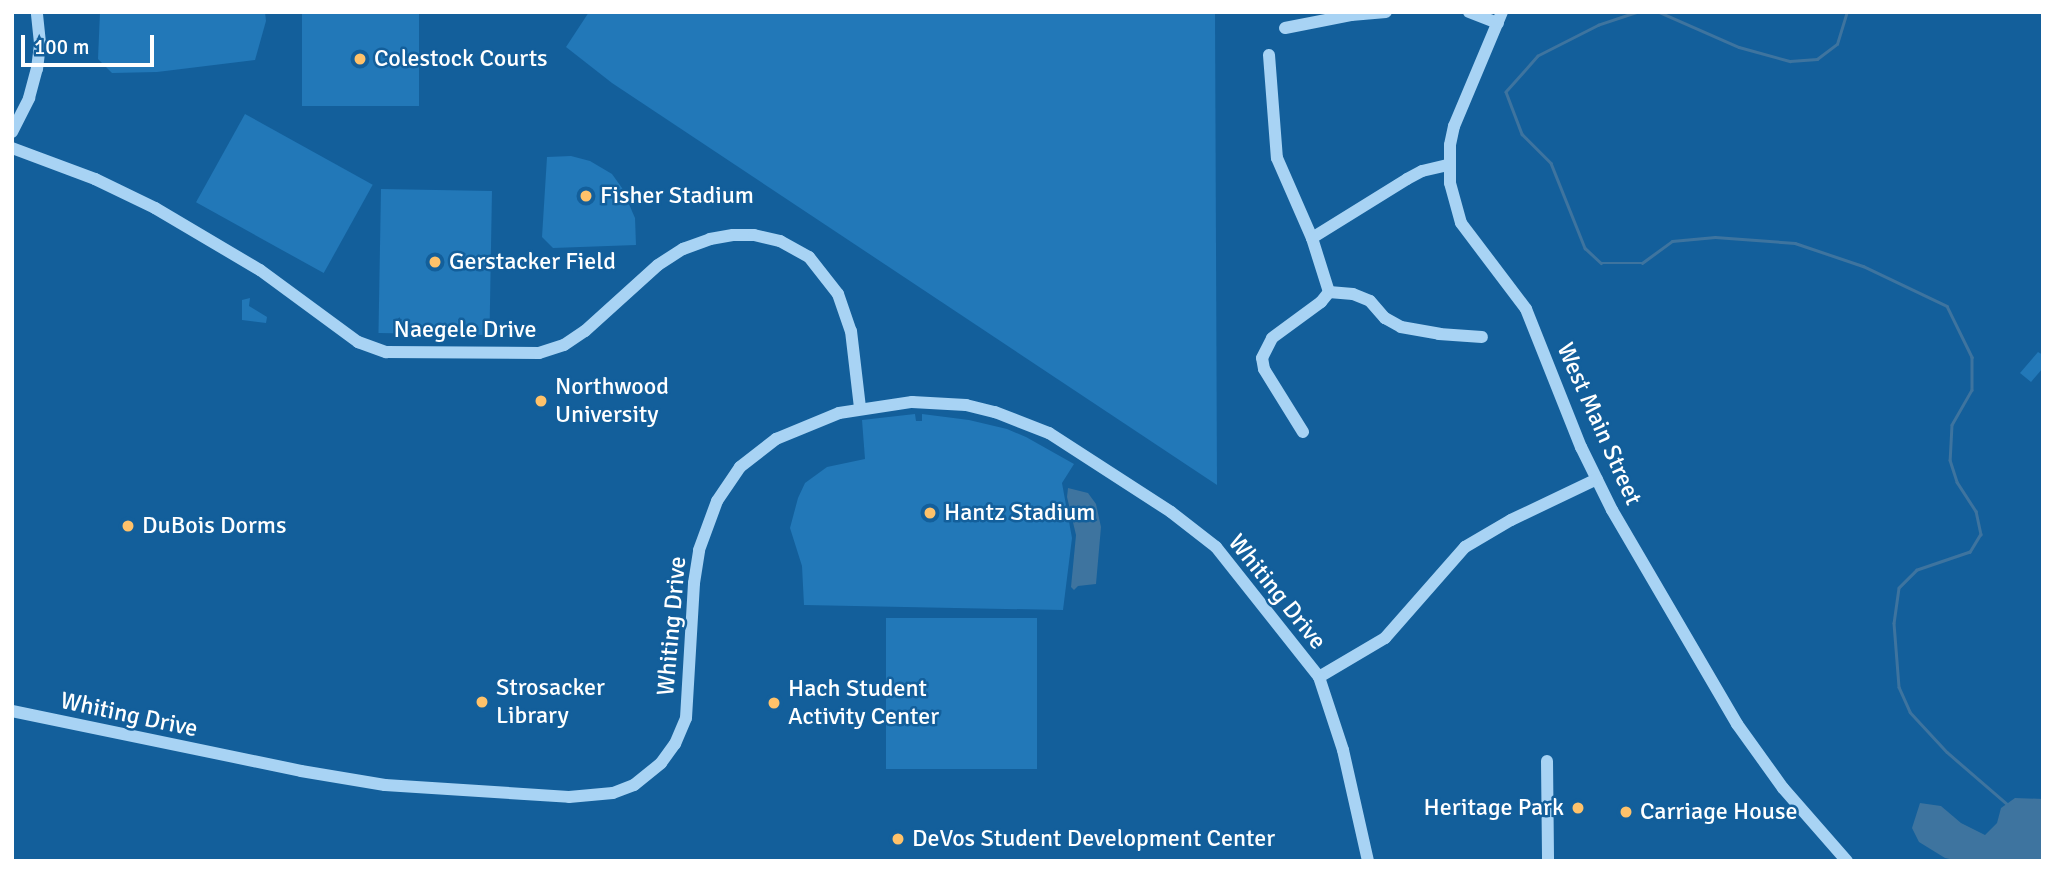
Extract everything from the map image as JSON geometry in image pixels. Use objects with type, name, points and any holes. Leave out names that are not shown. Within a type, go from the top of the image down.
[{"type":"street","points":[[12,132],[29,98],[37,69],[40,43],[37,12]]},
{"type":"street","points":[[1285,28],[1351,15],[1386,12]]},
{"type":"street","points":[[1469,12],[1500,17]]},
{"type":"street","name":"West Main Street","points":[[1500,17],[1454,126],[1449,165],[1453,201],[1461,223],[1527,309],[1581,447],[1597,480],[1737,724],[1783,788],[1847,861]]},
{"type":"street","points":[[1269,55],[1277,158],[1312,238],[1329,292]]},
{"type":"street","name":"Naegele Drive","points":[[12,148],[95,179],[155,208],[260,270],[358,342],[386,352],[539,353],[564,345],[584,331],[659,265],[683,249],[710,239],[733,235],[754,235],[780,241],[809,257],[838,293],[851,331],[860,408]]},
{"type":"street","points":[[1312,238],[1407,178],[1422,171],[1449,165]]},
{"type":"street","points":[[1329,292],[1353,294],[1370,301],[1385,317],[1401,327],[1439,334],[1482,337]]},
{"type":"street","points":[[1303,432],[1264,369],[1262,358],[1272,338],[1321,302],[1329,292]]},
{"type":"street","name":"Whiting Drive","points":[[12,711],[301,771],[385,785],[569,797],[613,793],[634,785],[661,763],[675,744],[685,718],[694,583],[699,550],[709,518],[740,467],[776,439],[817,420],[860,408],[912,402],[966,405],[1022,421],[1069,444],[1171,512],[1216,547],[1319,677],[1343,750],[1368,861]]},
{"type":"street","points":[[1319,677],[1385,638],[1465,547],[1522,514],[1597,480]]},
{"type":"street","points":[[1547,761],[1548,861]]},
{"type":"shaded area","points":[[100,12],[265,12],[266,21],[255,60],[157,72],[112,73],[98,59]]},
{"type":"shaded area","name":"Colestock Courts","points":[[302,12],[419,12],[419,106],[302,106]]},
{"type":"shaded area","points":[[589,12],[1215,12],[1217,485],[612,83],[566,47]]},
{"type":"shaded area","points":[[245,114],[373,185],[324,273],[196,202]]},
{"type":"shaded area","name":"Fisher Stadium","points":[[571,156],[590,161],[612,174],[622,188],[635,218],[636,245],[553,248],[542,237],[547,157]]},
{"type":"shaded area","name":"Gerstacker Field","points":[[381,189],[492,191],[489,335],[378,333]]},
{"type":"shaded area","points":[[250,298],[249,306],[267,317],[266,323],[242,320],[242,300]]},
{"type":"shaded area","points":[[2038,352],[2043,355],[2043,368],[2031,382],[2020,373]]},
{"type":"shaded area","name":"Hantz Stadium","points":[[915,414],[916,421],[922,421],[922,414],[969,420],[1007,429],[1074,464],[1062,483],[1072,538],[1063,610],[804,605],[802,566],[790,528],[805,483],[827,467],[865,459],[862,420]]},
{"type":"shaded area","points":[[1068,488],[1088,493],[1096,504],[1101,527],[1096,584],[1078,586],[1074,590],[1071,587],[1076,535],[1067,497]]},
{"type":"shaded area","points":[[886,618],[1037,618],[1037,769],[886,769]]},
{"type":"shaded area","points":[[2015,798],[2043,799],[2043,861],[1959,861],[1945,858],[1919,842],[1912,828],[1920,803],[1941,806],[1961,823],[1985,835],[1997,823],[2001,808]]},
{"type":"waterway","points":[[1638,12],[1599,25],[1538,56],[1506,92],[1522,134],[1551,163],[1585,248],[1601,263],[1642,263],[1672,241],[1715,237],[1795,243],[1863,266],[1947,306],[1972,357],[1972,390],[1952,425],[1950,460],[1957,482],[1976,511],[1981,534],[1970,552],[1917,570],[1899,588],[1894,623],[1899,687],[1910,712],[1947,752],[2007,804]]},
{"type":"waterway","points":[[1659,12],[1739,47],[1790,61],[1817,59],[1837,44],[1847,12]]},
{"type":"place","name":"Colestock Courts","points":[[360,59]]},
{"type":"place","name":"Fisher Stadium","points":[[586,196]]},
{"type":"place","name":"Gerstacker Field","points":[[435,262]]},
{"type":"place","name":"Northwood University","points":[[541,401]]},
{"type":"place","name":"Hantz Stadium","points":[[930,513]]},
{"type":"place","name":"DuBois Dorms","points":[[128,526]]},
{"type":"place","name":"Strosacker Library","points":[[482,702]]},
{"type":"place","name":"Hach Student Activity Center","points":[[774,703]]},
{"type":"place","name":"Heritage Park","points":[[1578,808]]},
{"type":"place","name":"Carriage House","points":[[1626,812]]},
{"type":"place","name":"DeVos Student Development Center","points":[[898,839]]}]
